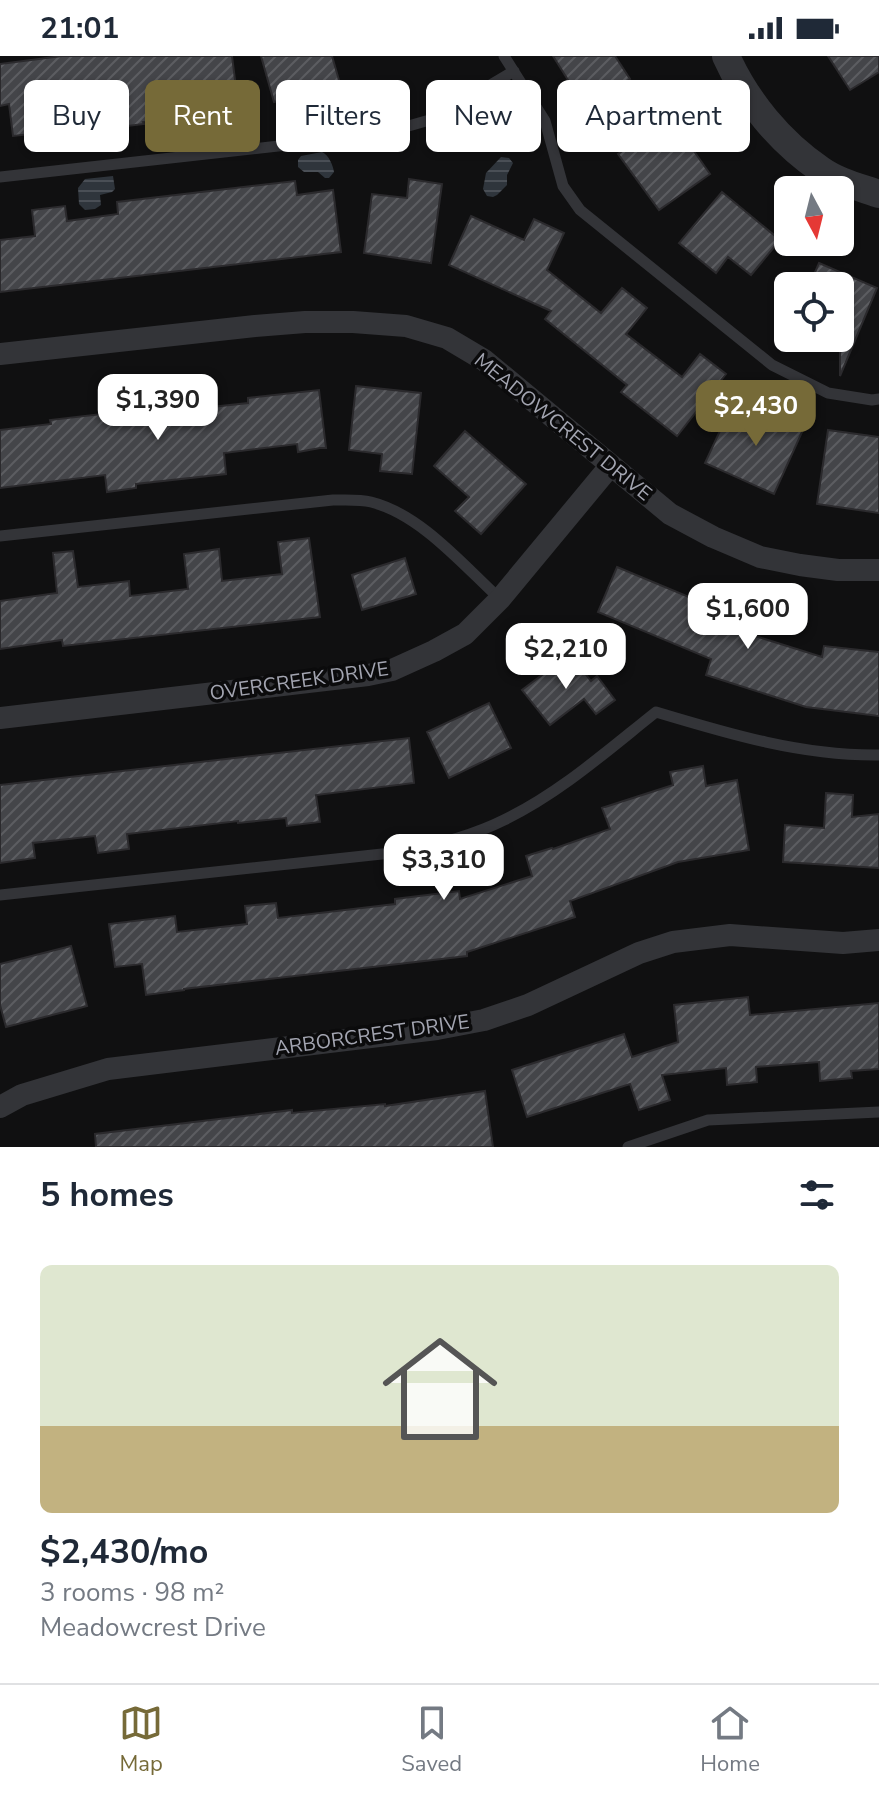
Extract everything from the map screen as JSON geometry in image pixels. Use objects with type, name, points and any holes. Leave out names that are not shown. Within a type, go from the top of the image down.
[{"type":"street","points":[[726,56],[745,93],[779,135],[822,171],[879,194]]},
{"type":"street","name":"MEADOWCREST DRIVE","points":[[0,354],[305,322],[406,326],[447,338],[484,360],[670,514],[713,537],[760,557],[800,565],[838,570],[879,570]]},
{"type":"street","name":"OVERCREEK DRIVE","points":[[0,718],[392,670],[465,634],[500,599],[611,465]]},
{"type":"street","name":"ARBORCREST DRIVE","points":[[0,1107],[22,1095],[108,1069],[437,1029],[484,1020],[528,1005],[639,953],[673,942],[730,935],[843,943],[879,940]]},
{"type":"lane","points":[[504,56],[545,121],[563,186],[580,210],[772,365],[828,393],[879,399]]},
{"type":"lane","points":[[0,177],[377,135],[433,119],[514,71]]},
{"type":"lane","points":[[0,536],[333,500],[368,501],[395,510],[422,526],[500,599]]},
{"type":"lane","points":[[0,895],[410,851],[456,840],[505,820],[556,790],[656,712],[739,737],[814,751],[879,755]]},
{"type":"lane","points":[[628,1147],[708,1120],[879,1112]]},
{"type":"shaded area","points":[[322,152],[329,158],[334,172],[325,178],[318,172],[304,172],[298,167],[301,156]]},
{"type":"shaded area","points":[[501,157],[509,158],[513,163],[507,175],[507,185],[497,195],[487,196],[483,189],[486,173]]},
{"type":"shaded area","points":[[113,176],[115,189],[100,195],[101,205],[85,210],[79,204],[78,188],[85,179]]},
{"type":"building","points":[[62,56],[232,56],[235,80],[145,80],[145,122],[129,126],[129,80],[24,80],[24,135],[13,136],[9,104],[0,106],[0,64]]},
{"type":"building","points":[[261,56],[332,56],[339,80],[276,80],[274,102]]},
{"type":"building","points":[[553,56],[615,56],[630,79],[628,80],[568,80]]},
{"type":"building","points":[[828,56],[879,56],[879,72],[850,90]]},
{"type":"building","points":[[695,152],[710,174],[659,210],[618,154]]},
{"type":"building","points":[[409,179],[442,184],[431,263],[364,253],[372,194],[407,198]]},
{"type":"building","points":[[295,181],[297,195],[333,190],[341,252],[0,292],[0,240],[35,236],[32,210],[65,206],[67,221],[118,214],[117,202]]},
{"type":"building","points":[[722,192],[774,235],[774,247],[751,275],[728,257],[716,273],[679,243]]},
{"type":"building","points":[[471,216],[524,240],[534,219],[564,233],[547,270],[601,313],[622,288],[647,308],[626,334],[682,377],[700,354],[726,374],[677,436],[621,392],[627,385],[545,319],[551,311],[449,265]]},
{"type":"building","points":[[819,263],[840,272],[815,272]]},
{"type":"building","points":[[854,278],[877,288],[854,343]]},
{"type":"building","points":[[840,352],[850,352],[840,376]]},
{"type":"building","points":[[356,386],[421,393],[412,474],[380,471],[382,454],[349,450]]},
{"type":"building","points":[[319,390],[326,448],[298,452],[297,444],[224,453],[226,474],[136,484],[136,488],[107,492],[105,475],[0,488],[0,430],[51,424],[50,420],[127,411],[128,416],[248,403],[248,398]]},
{"type":"building","points":[[731,407],[773,426],[781,409],[807,421],[774,494],[705,463]]},
{"type":"building","points":[[828,430],[879,437],[879,513],[817,504]]},
{"type":"building","points":[[465,431],[526,484],[481,534],[455,511],[469,497],[434,466]]},
{"type":"building","points":[[309,538],[320,617],[63,646],[62,640],[0,649],[0,601],[57,593],[53,553],[73,551],[78,587],[129,581],[130,596],[188,589],[184,554],[219,549],[222,581],[282,574],[278,542]]},
{"type":"building","points":[[405,558],[416,594],[362,610],[352,575]]},
{"type":"building","points":[[617,567],[701,602],[695,617],[822,657],[824,646],[879,652],[879,716],[806,707],[706,675],[711,659],[598,612]]},
{"type":"building","points":[[570,654],[591,681],[597,676],[615,700],[596,714],[584,699],[550,725],[522,690]]},
{"type":"building","points":[[489,703],[511,748],[449,778],[427,732]]},
{"type":"building","points":[[409,738],[414,783],[316,795],[320,822],[287,826],[286,818],[127,834],[129,849],[98,853],[95,836],[33,843],[35,858],[0,863],[0,785]]},
{"type":"building","points":[[703,766],[706,786],[737,780],[749,850],[678,862],[570,901],[575,917],[467,952],[467,956],[146,995],[142,964],[115,967],[109,924],[175,916],[177,932],[247,924],[245,906],[276,903],[278,918],[395,904],[395,899],[459,891],[460,899],[532,876],[526,856],[610,829],[602,808],[673,785],[670,772]]},
{"type":"building","points":[[826,793],[853,795],[852,817],[879,814],[879,868],[783,862],[785,825],[824,828]]},
{"type":"building","points":[[71,946],[87,1006],[6,1027],[0,1005],[0,964]]},
{"type":"building","points":[[748,997],[750,1015],[879,1003],[879,1069],[851,1071],[852,1078],[820,1081],[819,1062],[756,1067],[757,1082],[727,1085],[726,1068],[662,1075],[670,1100],[639,1110],[630,1084],[527,1117],[512,1070],[624,1034],[632,1057],[678,1042],[674,1005]]},
{"type":"building","points":[[485,1091],[493,1147],[96,1147],[95,1134],[292,1110],[292,1113],[385,1106]]}]
